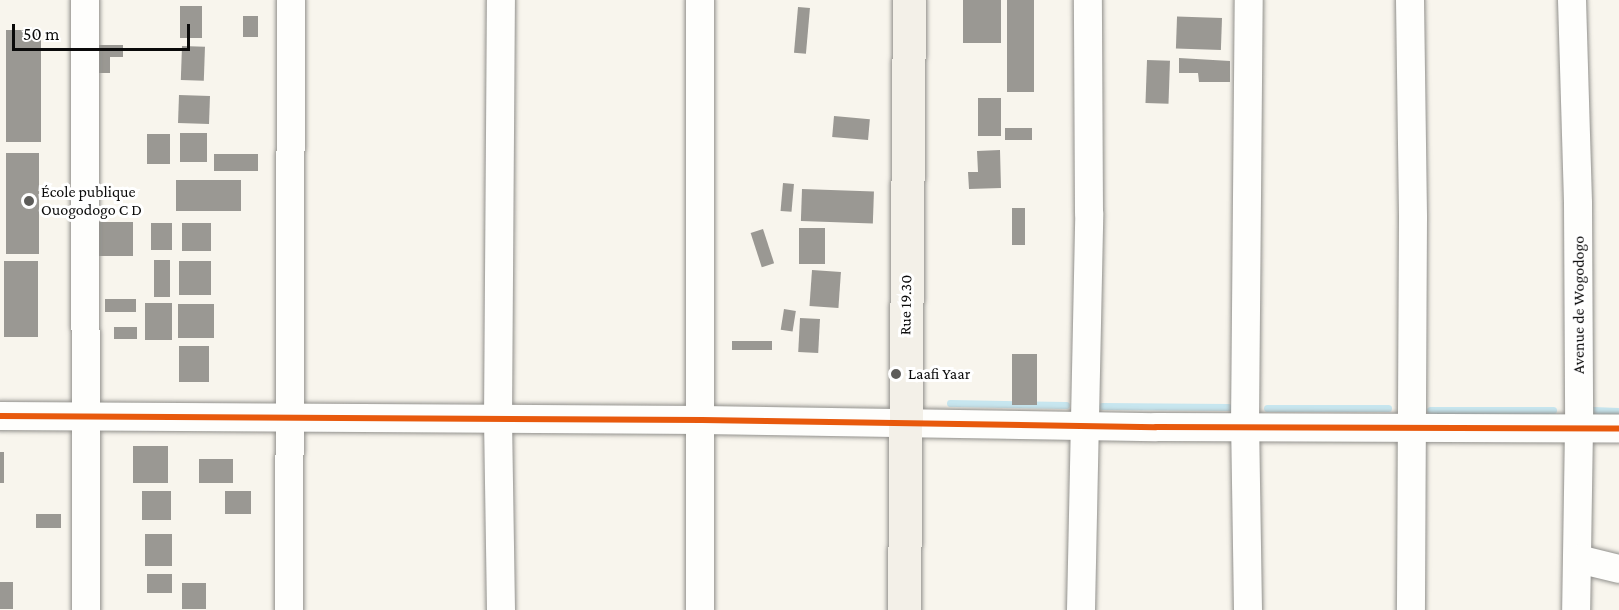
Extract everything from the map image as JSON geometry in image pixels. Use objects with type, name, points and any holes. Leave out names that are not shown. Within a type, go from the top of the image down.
[{"type":"street","points":[[85,0],[86,610]]},
{"type":"street","points":[[289,610],[291,0]]},
{"type":"street","points":[[501,0],[498,420],[501,610]]},
{"type":"street","points":[[700,0],[702,420],[700,610]]},
{"type":"street","name":"Rue 19.30","points":[[904,610],[909,0]]},
{"type":"street","points":[[1081,610],[1089,213],[1088,0]]},
{"type":"street","points":[[1248,610],[1245,426],[1249,0]]},
{"type":"street","points":[[1410,0],[1413,428],[1411,610]]},
{"type":"street","name":"Avenue de Wogodogo","points":[[1572,0],[1578,204],[1579,428],[1576,610]]},
{"type":"street","points":[[0,416],[702,420],[1083,424],[1156,428],[1245,426],[1619,429]]},
{"type":"street","points":[[1578,559],[1619,569]]},
{"type":"building","points":[[963,0],[1001,0],[1001,43],[963,43]]},
{"type":"building","points":[[1007,0],[1034,0],[1034,92],[1007,92]]},
{"type":"building","points":[[180,6],[202,6],[202,38],[180,38]]},
{"type":"building","points":[[798,7],[810,8],[806,54],[794,53]]},
{"type":"building","points":[[243,16],[258,16],[258,37],[243,37]]},
{"type":"building","points":[[1177,16],[1222,18],[1221,50],[1176,48]]},
{"type":"building","points":[[6,30],[41,30],[41,142],[6,142]]},
{"type":"building","points":[[96,45],[123,45],[123,57],[110,57],[110,73],[96,73]]},
{"type":"building","points":[[182,46],[205,47],[204,81],[181,80]]},
{"type":"building","points":[[1179,58],[1230,61],[1230,82],[1199,82],[1198,73],[1179,73]]},
{"type":"building","points":[[1147,60],[1170,61],[1168,104],[1145,103]]},
{"type":"building","points":[[179,95],[210,96],[209,124],[178,123]]},
{"type":"building","points":[[978,98],[1001,98],[1001,136],[978,136]]},
{"type":"building","points":[[834,116],[870,119],[868,140],[832,137]]},
{"type":"building","points":[[1005,128],[1032,128],[1032,140],[1005,140]]},
{"type":"building","points":[[180,133],[207,133],[207,162],[180,162]]},
{"type":"building","points":[[147,134],[170,134],[170,164],[147,164]]},
{"type":"building","points":[[1000,150],[1001,188],[969,189],[968,172],[978,172],[977,151]]},
{"type":"building","points":[[6,153],[39,153],[39,254],[6,254]]},
{"type":"building","points":[[214,154],[258,154],[258,171],[214,171]]},
{"type":"building","points":[[176,180],[241,180],[241,211],[176,211]]},
{"type":"building","points":[[783,183],[794,184],[792,212],[781,211]]},
{"type":"building","points":[[802,189],[874,192],[873,223],[801,221]]},
{"type":"building","points":[[1012,208],[1025,208],[1025,245],[1012,245]]},
{"type":"building","points":[[99,222],[133,222],[133,256],[99,256]]},
{"type":"building","points":[[151,223],[172,223],[172,250],[151,250]]},
{"type":"building","points":[[182,223],[211,223],[211,251],[182,251]]},
{"type":"building","points":[[799,228],[825,228],[825,264],[799,264]]},
{"type":"building","points":[[763,229],[774,263],[762,267],[751,233]]},
{"type":"building","points":[[154,260],[170,260],[170,297],[154,297]]},
{"type":"building","points":[[4,261],[38,261],[38,337],[4,337]]},
{"type":"building","points":[[179,261],[211,261],[211,295],[179,295]]},
{"type":"building","points":[[812,270],[841,272],[838,308],[809,306]]},
{"type":"building","points":[[105,299],[136,299],[136,312],[105,312]]},
{"type":"building","points":[[145,303],[172,303],[172,340],[145,340]]},
{"type":"building","points":[[178,304],[214,304],[214,338],[178,338]]},
{"type":"building","points":[[784,309],[796,311],[793,332],[781,330]]},
{"type":"building","points":[[800,318],[820,319],[818,353],[798,352]]},
{"type":"building","points":[[114,327],[137,327],[137,339],[114,339]]},
{"type":"building","points":[[732,341],[772,341],[772,350],[732,350]]},
{"type":"building","points":[[179,346],[209,346],[209,382],[179,382]]},
{"type":"building","points":[[1012,354],[1037,354],[1037,405],[1012,405]]},
{"type":"building","points":[[133,446],[168,446],[168,483],[133,483]]},
{"type":"building","points":[[0,452],[4,452],[4,483],[0,483]]},
{"type":"building","points":[[199,459],[233,459],[233,483],[199,483]]},
{"type":"building","points":[[142,491],[171,491],[171,520],[142,520]]},
{"type":"building","points":[[225,491],[251,491],[251,514],[225,514]]},
{"type":"building","points":[[36,514],[61,514],[61,528],[36,528]]},
{"type":"building","points":[[145,534],[172,534],[172,566],[145,566]]},
{"type":"building","points":[[147,574],[172,574],[172,593],[147,593]]},
{"type":"building","points":[[0,582],[13,582],[13,609],[0,609]]},
{"type":"building","points":[[182,583],[206,583],[206,609],[182,609]]},
{"type":"waterway","points":[[950,403],[1066,405]]},
{"type":"waterway","points":[[1102,406],[1228,407]]},
{"type":"waterway","points":[[1267,408],[1388,408]]},
{"type":"waterway","points":[[1430,410],[1553,410]]},
{"type":"waterway","points":[[1593,410],[1619,411]]},
{"type":"cycle path","points":[[0,416],[1619,429]]},
{"type":"place","name":"École publique Ouogodogo C D","points":[[29,201]]},
{"type":"place","name":"Laafi Yaar","points":[[896,374]]}]
